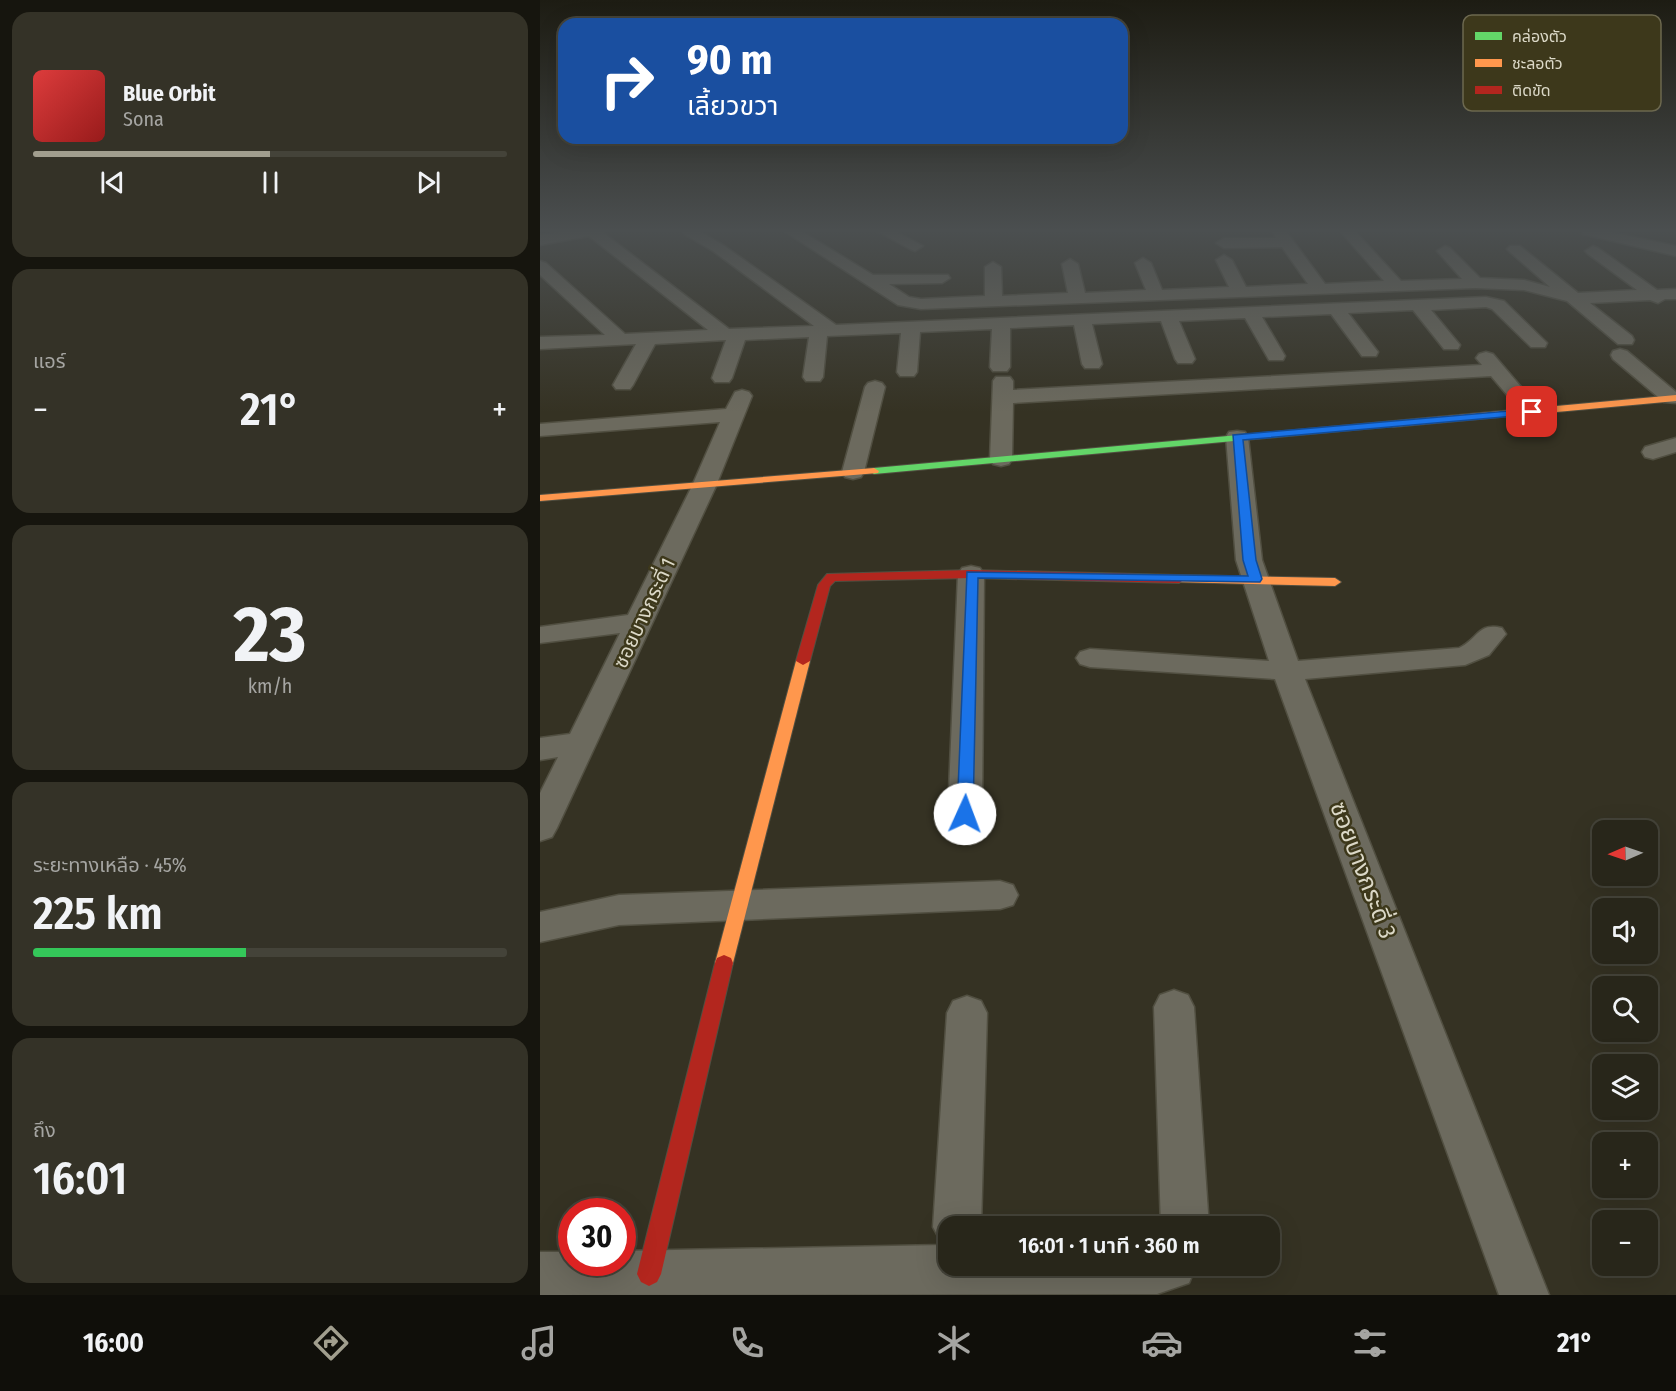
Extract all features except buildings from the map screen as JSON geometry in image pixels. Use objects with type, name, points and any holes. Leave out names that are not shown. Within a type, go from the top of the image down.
[{"type":"street","points":[[568,291],[621,340]]},
{"type":"street","points":[[673,291],[731,335]]},
{"type":"street","points":[[775,291],[825,330]]},
{"type":"street","points":[[889,291],[904,301],[916,304],[1255,291]]},
{"type":"street","points":[[994,291],[994,302]]},
{"type":"street","points":[[1076,291],[1078,299]]},
{"type":"street","points":[[1154,291],[1156,296]]},
{"type":"street","points":[[1550,291],[1576,298],[1676,294]]},
{"type":"street","points":[[1568,291],[1674,398]]},
{"type":"street","points":[[1648,291],[1676,312]]},
{"type":"street","points":[[540,344],[1082,319],[1495,304],[1538,344]]},
{"type":"street","points":[[1419,306],[1451,345]]},
{"type":"street","points":[[1336,309],[1369,352]]},
{"type":"street","points":[[1250,312],[1276,356]]},
{"type":"street","points":[[1168,316],[1185,359]]},
{"type":"street","points":[[1082,319],[1092,364]]},
{"type":"street","points":[[1001,323],[1001,459]]},
{"type":"street","points":[[907,372],[911,327]]},
{"type":"street","points":[[813,377],[825,330]]},
{"type":"street","name":"ซอยบางกระดี่ 1","points":[[540,828],[705,486],[733,396],[731,335]]},
{"type":"street","points":[[611,424],[649,338]]},
{"type":"street","points":[[1002,382],[1491,364],[1532,412]]},
{"type":"street","points":[[853,472],[874,387]]},
{"type":"street","points":[[540,430],[611,424],[733,396]]},
{"type":"street","points":[[540,498],[705,486],[1674,398]]},
{"type":"street","name":"ซอยบางกระดี่ 3","points":[[1237,437],[1250,560],[1256,579],[1287,671],[1524,1295]]},
{"type":"street","points":[[1653,452],[1676,445]]},
{"type":"street","points":[[965,814],[971,574]]},
{"type":"street","points":[[649,1274],[738,905],[824,585],[831,578],[845,576],[971,574],[1335,582]]},
{"type":"street","points":[[540,636],[639,622]]},
{"type":"street","points":[[1090,658],[1287,671],[1465,656],[1479,649],[1492,634]]},
{"type":"street","points":[[540,749],[583,742]]},
{"type":"street","points":[[540,927],[619,910],[1000,895]]},
{"type":"street","points":[[1174,1007],[1184,1216]]},
{"type":"street","points":[[958,1216],[967,1013]]},
{"type":"street","points":[[540,1277],[649,1274],[938,1255]]},
{"type":"traffic: fast","points":[[874,471],[1393,424]]},
{"type":"traffic: slow","points":[[1393,424],[1676,398]]},
{"type":"traffic: slow","points":[[540,498],[874,471]]},
{"type":"traffic: slow","points":[[1179,579],[1335,582]]},
{"type":"traffic: slow","points":[[724,963],[803,661]]},
{"type":"traffic: jam","points":[[803,661],[824,585],[831,577],[971,574],[1179,579]]},
{"type":"traffic: jam","points":[[649,1274],[724,963]]},
{"type":"route","points":[[965,814],[971,574],[1256,579],[1250,560],[1237,437],[1532,412]]}]
